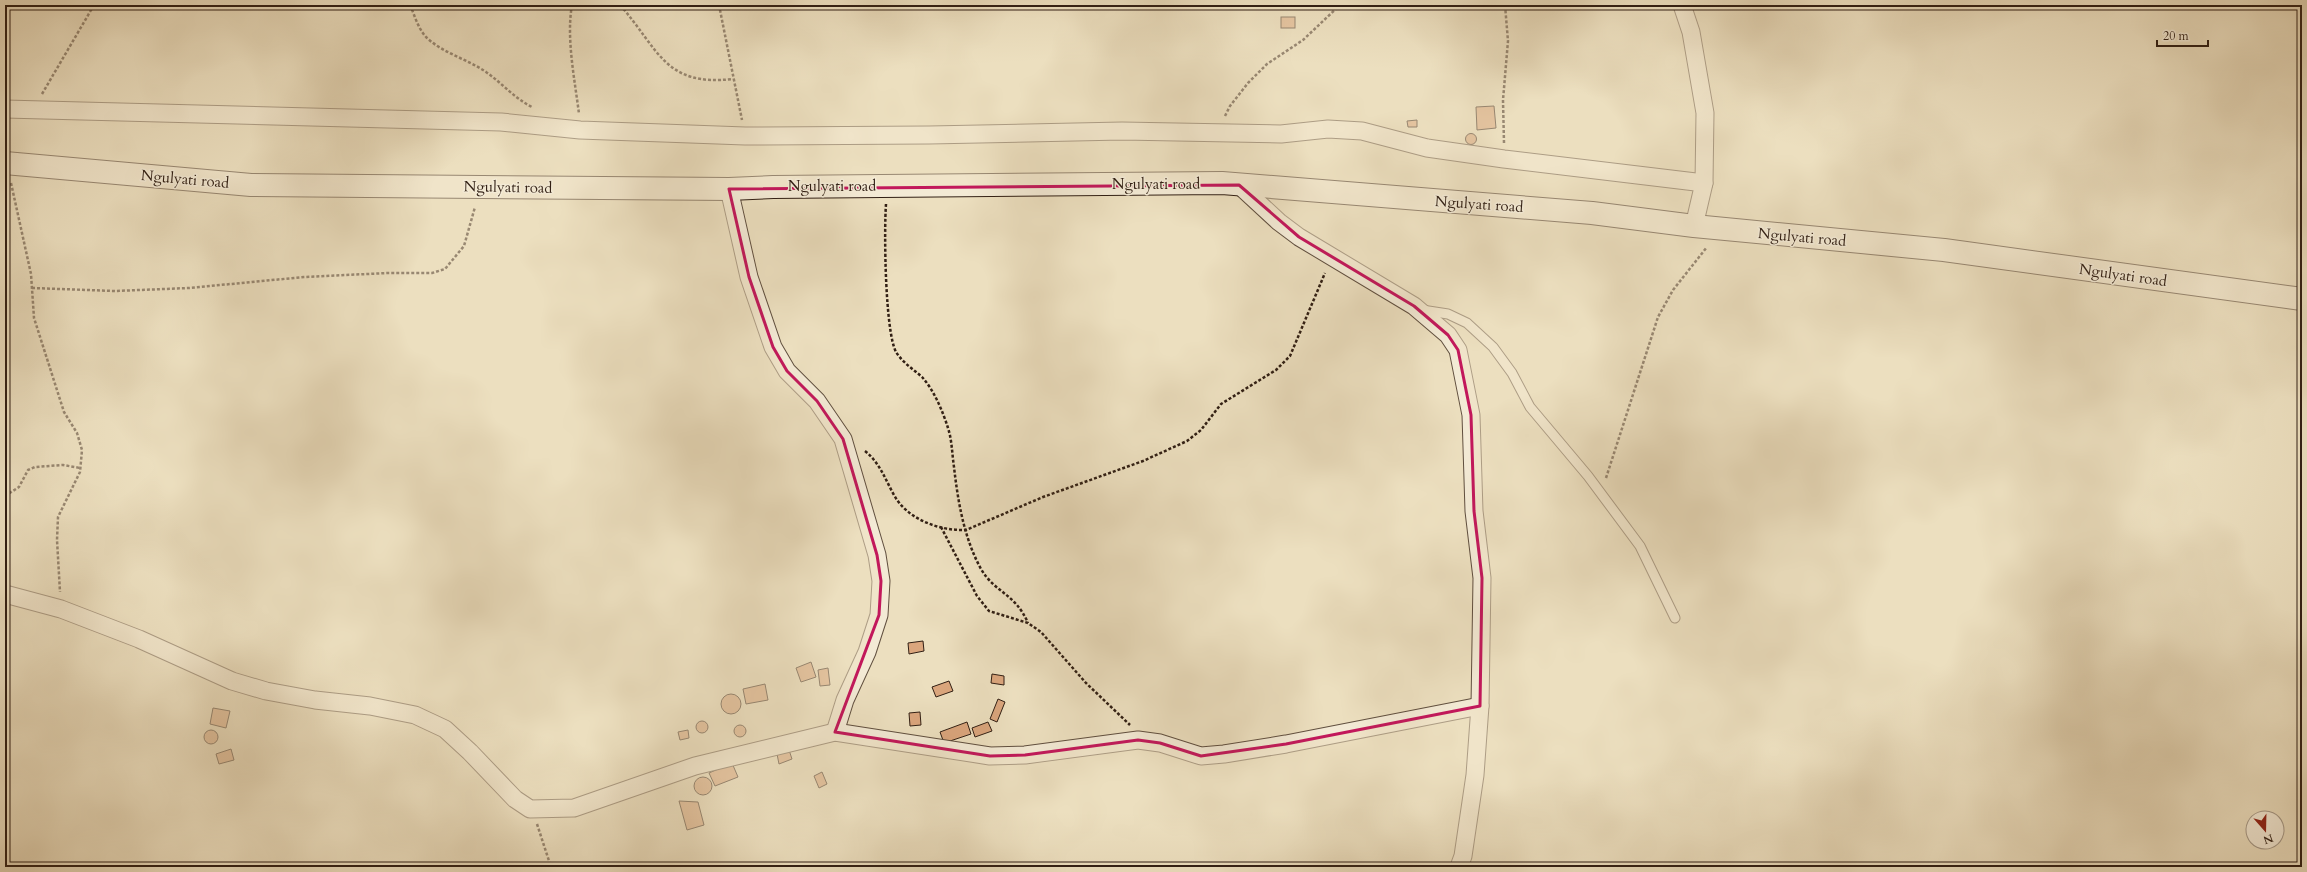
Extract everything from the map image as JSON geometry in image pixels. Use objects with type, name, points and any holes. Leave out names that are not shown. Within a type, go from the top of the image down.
[{"type":"main road","name":"Ngulyati road","points":[[6,163],[251,185],[729,189],[888,186],[1239,185],[1592,213],[1694,226],[1944,250],[2302,300]]},
{"type":"street","points":[[1682,5],[1691,32],[1705,113],[1704,184],[1694,226]]},
{"type":"street","points":[[5,109],[33,112],[257,114],[391,120],[501,122],[580,130],[745,136],[1122,131],[1217,134],[1281,134],[1328,129],[1362,131],[1428,148],[1704,184]]},
{"type":"street","points":[[1239,185],[1279,222],[1332,258],[1417,309],[1448,335],[1458,350],[1464,371],[1471,415],[1474,511],[1482,578],[1480,706],[1475,775],[1463,856],[1459,867]]},
{"type":"street","points":[[729,189],[749,277],[773,347],[787,371],[817,401],[843,439],[877,555],[881,582],[879,615],[867,652],[845,700],[835,732]]},
{"type":"street","points":[[5,594],[61,609],[139,638],[232,681],[266,691],[315,700],[370,706],[415,715],[445,730],[470,752],[515,799],[530,809],[574,808],[695,766],[835,732],[990,756],[1025,755],[1109,743],[1143,740],[1160,743],[1201,756],[1224,754],[1480,706]]},
{"type":"lane","points":[[1417,309],[1448,314],[1467,324],[1493,347],[1512,373],[1530,407],[1601,494],[1640,546],[1675,618]]},
{"type":"path","points":[[33,112],[94,5]]},
{"type":"path","points":[[410,5],[418,25],[427,37],[439,46],[486,72],[517,98],[536,108]]},
{"type":"path","points":[[572,5],[570,14],[573,66],[580,130]]},
{"type":"path","points":[[620,5],[656,52],[669,66],[684,76],[714,82],[733,79]]},
{"type":"path","points":[[719,5],[745,136]]},
{"type":"path","points":[[1217,134],[1230,106],[1248,83],[1267,64],[1303,40],[1340,5]]},
{"type":"path","points":[[1504,159],[1503,100],[1508,41],[1505,5]]},
{"type":"path","points":[[6,163],[31,274],[34,318],[57,393],[64,412],[77,433],[82,450],[80,468],[74,486],[58,517],[58,575],[61,609]]},
{"type":"path","points":[[888,186],[884,228],[893,342],[903,361],[923,378],[942,412],[949,430],[961,515],[981,570],[996,586],[1015,600],[1028,623]]},
{"type":"path","points":[[32,288],[145,290],[241,284],[304,277],[388,273],[432,273],[445,269],[464,246],[480,187]]},
{"type":"path","points":[[1601,494],[1658,317],[1673,290],[1693,263],[1724,229]]},
{"type":"path","points":[[843,439],[858,446],[871,456],[882,471],[896,499],[904,508],[924,522],[941,527],[966,530],[1043,497],[1144,461],[1187,441],[1201,430],[1221,404],[1276,370],[1290,356],[1332,258]]},
{"type":"path","points":[[5,496],[19,487],[28,470],[35,467],[63,465],[80,468]]},
{"type":"path","points":[[941,527],[977,596],[989,611],[1028,623],[1041,632],[1086,683],[1126,720],[1143,740]]},
{"type":"path","points":[[530,809],[551,867]]},
{"type":"highlighted area","points":[[1239,185],[1299,237],[1414,306],[1448,335],[1458,350],[1471,415],[1474,511],[1482,578],[1480,706],[1286,744],[1201,756],[1160,743],[1138,740],[1025,755],[990,756],[835,732],[879,615],[881,581],[877,555],[843,439],[817,401],[787,371],[773,347],[749,277],[729,189]]},
{"type":"building","points":[[1281,17],[1295,17],[1295,28],[1281,28]]},
{"type":"building","points":[[1494,106],[1496,128],[1477,130],[1476,107]]},
{"type":"building","points":[[1417,120],[1417,127],[1408,127],[1407,121]]},
{"type":"building","points":[[1471,133],[1475,135],[1477,139],[1475,143],[1471,145],[1467,143],[1465,139],[1467,135]]},
{"type":"building","points":[[923,641],[924,651],[909,654],[908,643]]},
{"type":"building","points":[[811,662],[816,677],[801,682],[796,668]]},
{"type":"building","points":[[828,668],[830,685],[820,686],[818,670]]},
{"type":"building","points":[[992,674],[1004,676],[1004,685],[991,683]]},
{"type":"building","points":[[949,681],[953,691],[936,697],[932,687]]},
{"type":"building","points":[[765,684],[768,700],[746,704],[743,689]]},
{"type":"building","points":[[731,694],[738,697],[741,704],[738,711],[731,714],[724,711],[721,704],[724,697]]},
{"type":"building","points":[[998,699],[1005,702],[997,722],[990,719]]},
{"type":"building","points":[[213,708],[230,711],[226,728],[210,724]]},
{"type":"building","points":[[920,712],[921,725],[910,726],[909,713]]},
{"type":"building","points":[[700,721],[704,721],[708,727],[704,733],[700,733],[696,729],[696,725]]},
{"type":"building","points":[[967,722],[971,734],[944,743],[940,732]]},
{"type":"building","points":[[988,722],[992,731],[975,737],[972,728]]},
{"type":"building","points":[[742,725],[745,726],[745,736],[738,737],[735,736],[734,729],[735,726]]},
{"type":"building","points":[[211,730],[216,732],[218,737],[216,742],[211,744],[206,742],[204,737],[206,732]]},
{"type":"building","points":[[688,730],[689,738],[680,740],[678,732]]},
{"type":"building","points":[[231,749],[234,760],[219,764],[216,754]]},
{"type":"building","points":[[789,750],[792,759],[779,764],[777,754]]},
{"type":"building","points":[[732,763],[738,777],[715,786],[709,773]]},
{"type":"building","points":[[822,772],[827,784],[819,788],[814,776]]},
{"type":"building","points":[[699,777],[707,777],[712,782],[710,793],[707,795],[699,795],[694,790],[694,782]]},
{"type":"building","points":[[679,801],[698,802],[704,825],[687,830]]}]
